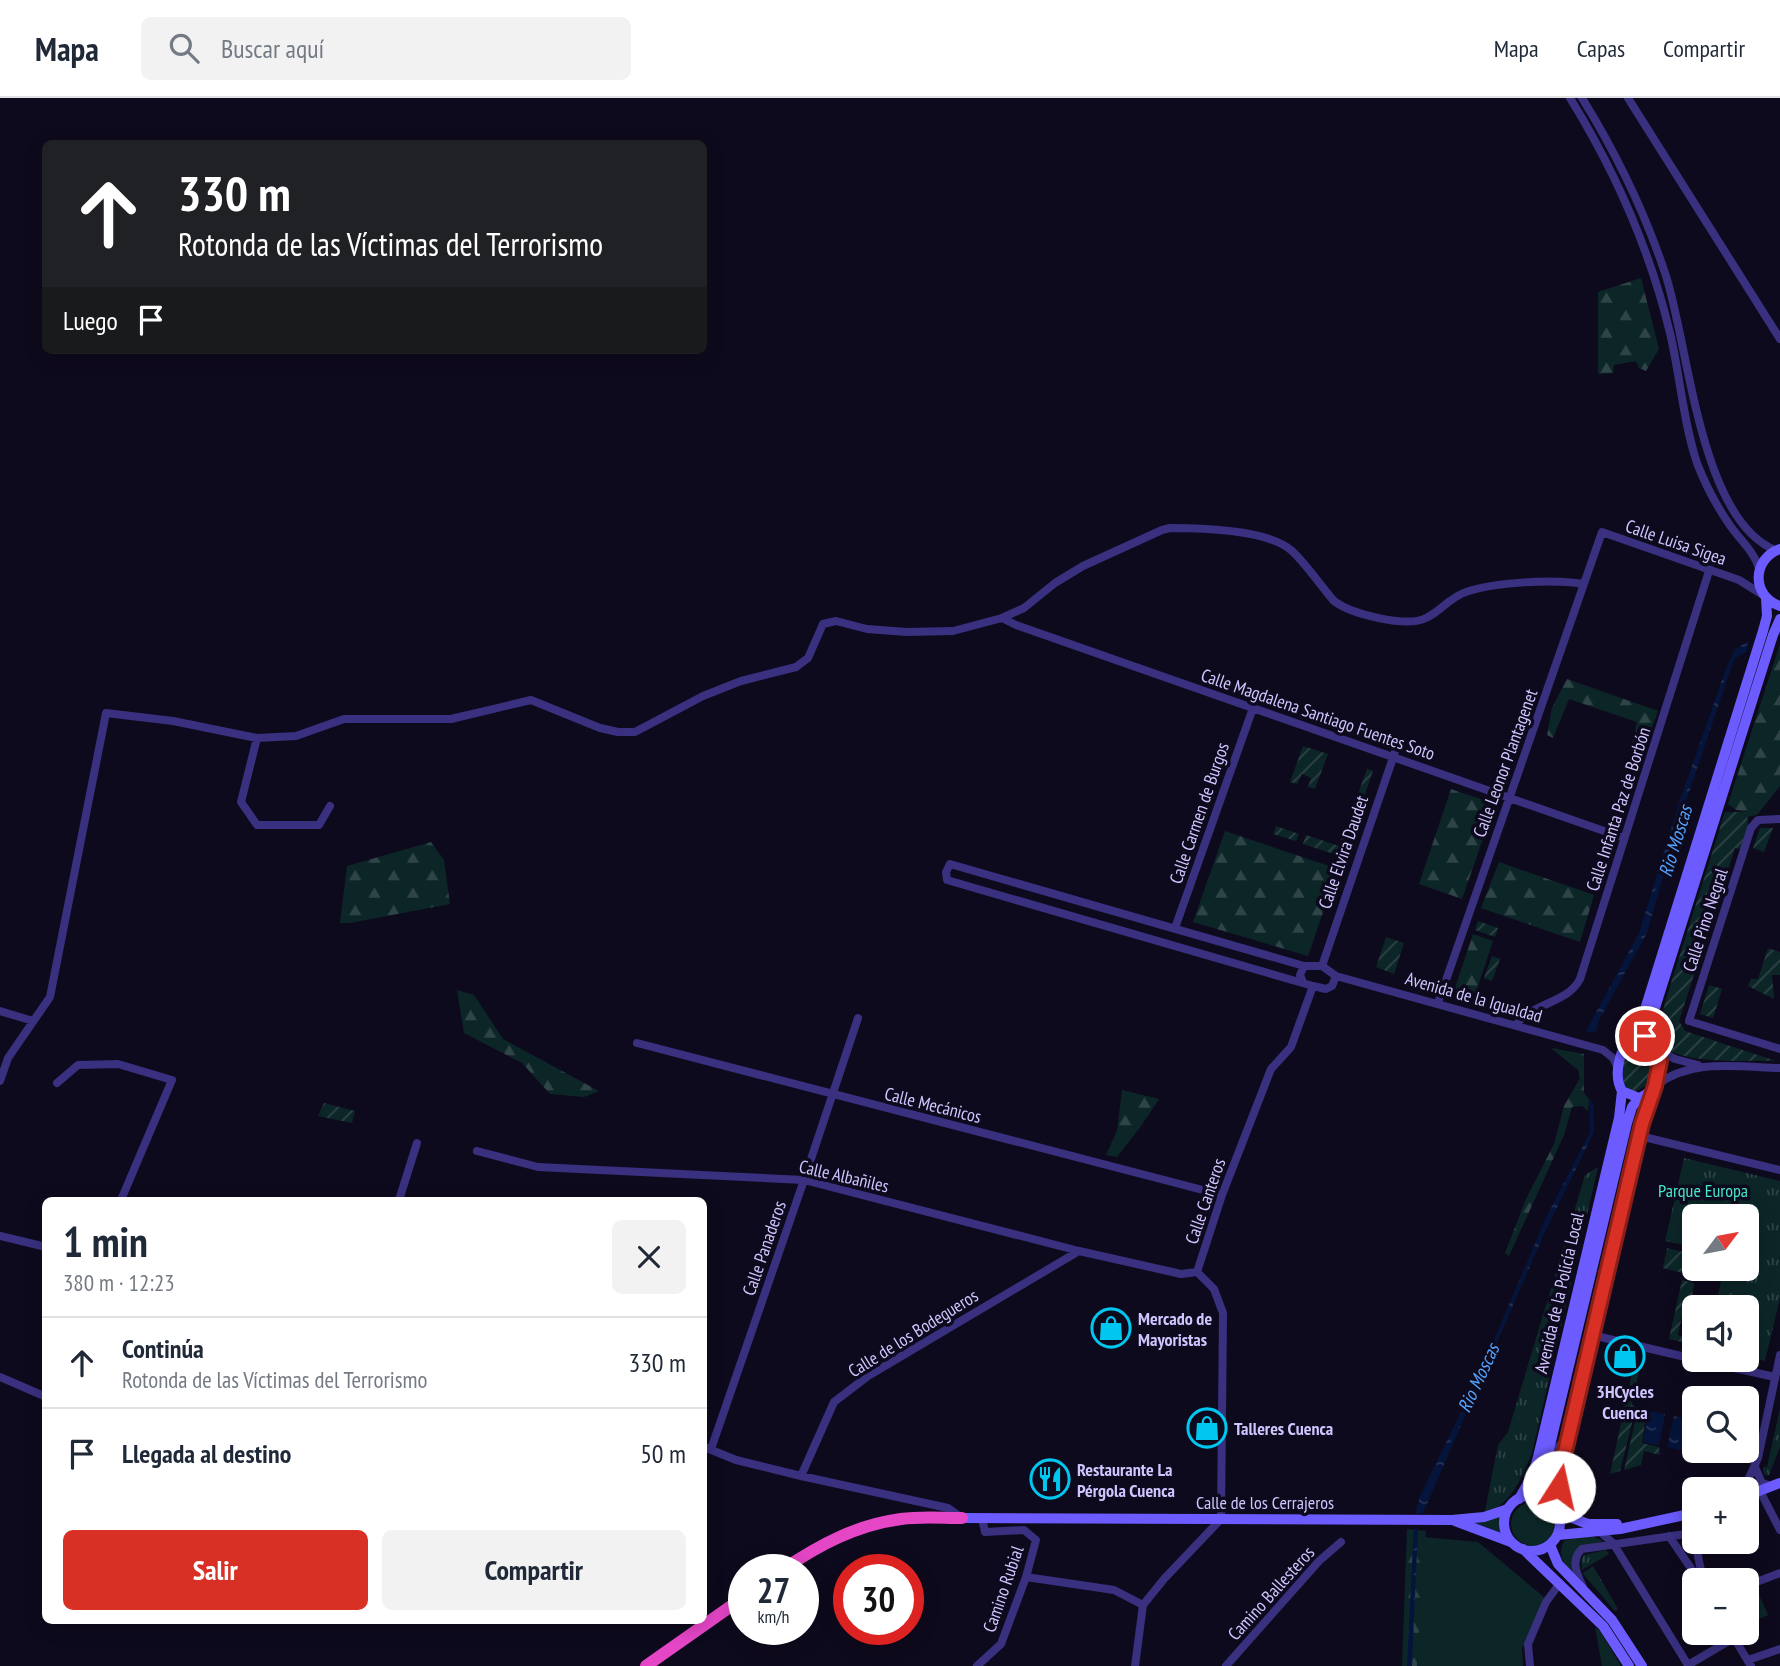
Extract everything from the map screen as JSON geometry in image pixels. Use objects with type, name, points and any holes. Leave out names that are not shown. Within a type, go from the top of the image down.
[{"type":"highway","points":[[805,1554],[840,1535],[868,1525],[903,1518],[962,1518]]},
{"type":"highway","points":[[707,1623],[728,1608]]},
{"type":"highway","points":[[646,1666],[706,1624]]},
{"type":"main road","points":[[1630,1039],[1641,1035],[1651,1039],[1659,1050],[1659,1066],[1653,1089],[1639,1098],[1622,1091],[1618,1081],[1619,1069],[1630,1039],[1642,1019],[1763,631],[1767,616],[1765,596],[1758,582],[1758,570],[1764,559],[1778,549]]},
{"type":"main road","points":[[1765,596],[1780,606]]},
{"type":"main road","points":[[1651,1039],[1654,1011],[1780,619]]},
{"type":"main road","name":"Avenida de la Policía Local","points":[[1519,1499],[1537,1462],[1619,1118],[1622,1091]]},
{"type":"main road","name":"Avenida de la Policía Local","points":[[1545,1498],[1544,1480],[1548,1456],[1627,1123],[1632,1107],[1639,1098]]},
{"type":"main road","points":[[1629,1666],[1603,1626],[1523,1549],[1511,1542],[1504,1526],[1508,1509],[1519,1499],[1533,1495],[1545,1498],[1559,1513],[1588,1524],[1640,1524]]},
{"type":"main road","name":"Calle de los Cerrajeros","points":[[962,1518],[1452,1520],[1484,1517],[1508,1509]]},
{"type":"main road","points":[[1523,1549],[1537,1551],[1550,1545],[1558,1535],[1559,1513]]},
{"type":"main road","points":[[1558,1535],[1601,1532],[1682,1516]]},
{"type":"main road","name":"Calle de los Cerrajeros","points":[[1452,1520],[1511,1542]]},
{"type":"main road","points":[[1550,1545],[1558,1564],[1618,1627],[1642,1666]]},
{"type":"street","points":[[1570,98],[1615,181],[1653,272],[1670,332],[1691,443],[1698,464],[1720,510],[1754,556],[1758,570]]},
{"type":"street","points":[[1582,98],[1622,172],[1666,277],[1703,440],[1716,476],[1734,511],[1749,531],[1759,542],[1778,549]]},
{"type":"street","points":[[1628,98],[1780,338]]},
{"type":"street","points":[[0,1081],[8,1058],[50,997],[106,713],[173,721],[257,738],[296,736],[344,719],[452,719],[531,700],[600,728],[635,732],[703,696],[741,681],[796,667],[808,658],[823,624],[836,621],[867,629],[953,631],[1002,618],[1024,608],[1055,583],[1083,566],[1170,528],[1223,531],[1276,540],[1292,551],[1342,607],[1398,620],[1419,621],[1455,597],[1476,589],[1524,583],[1583,584]]},
{"type":"street","name":"Calle Luisa Sigea","points":[[1602,533],[1740,580],[1765,596]]},
{"type":"street","name":"Calle Leonor Plantagenet","points":[[1438,1003],[1602,533]]},
{"type":"street","name":"Calle Infanta Paz de Borbón","points":[[1516,1025],[1525,1015],[1568,992],[1578,983],[1709,570]]},
{"type":"street","name":"Calle Luisa Sigea","points":[[1740,580],[1758,570]]},
{"type":"street","name":"Calle Magdalena Santiago Fuentes Soto","points":[[1002,618],[1253,708],[1395,753],[1509,798],[1625,838]]},
{"type":"street","name":"Calle Carmen de Burgos","points":[[1175,928],[1253,708]]},
{"type":"street","points":[[257,738],[241,802],[257,825],[319,825],[330,806]]},
{"type":"street","name":"Calle Elvira Daudet","points":[[1322,966],[1395,753]]},
{"type":"street","name":"Calle Pino Negral","points":[[1780,819],[1758,821],[1751,828],[1689,1021],[1780,1049]]},
{"type":"street","points":[[950,864],[1304,966],[1322,966],[1336,976],[1332,986],[1326,989],[1313,986],[947,880],[946,872],[950,864]]},
{"type":"street","points":[[1303,982],[1300,975],[1304,966]]},
{"type":"street","name":"Avenida de la Igualdad","points":[[1336,976],[1603,1050]]},
{"type":"street","name":"Calle Canteros","points":[[1221,1519],[1223,1313],[1214,1289],[1197,1272],[1222,1195],[1271,1069],[1291,1047],[1313,986]]},
{"type":"street","points":[[0,1011],[33,1021]]},
{"type":"street","name":"Calle Panaderos","points":[[707,1448],[804,1180],[858,1018]]},
{"type":"street","points":[[1603,1050],[1615,1049],[1630,1039]]},
{"type":"street","name":"Calle Mecánicos","points":[[637,1043],[1222,1195]]},
{"type":"street","points":[[1603,1050],[1614,1058],[1619,1069]]},
{"type":"street","points":[[1659,1050],[1675,1059],[1700,1066],[1780,1068]]},
{"type":"street","points":[[57,1083],[78,1065],[118,1065],[172,1080],[122,1197]]},
{"type":"street","points":[[1581,1521],[1569,1508],[1559,1487],[1640,1136],[1653,1089],[1675,1073],[1700,1066]]},
{"type":"street","points":[[1640,1136],[1780,1170]]},
{"type":"street","points":[[400,1197],[417,1143]]},
{"type":"street","name":"Calle Albañiles","points":[[477,1151],[538,1167],[804,1180],[1079,1251],[1181,1274],[1197,1272]]},
{"type":"street","points":[[0,1236],[42,1246]]},
{"type":"street","name":"Calle de los Bodegueros","points":[[801,1476],[834,1402],[868,1376],[1079,1251]]},
{"type":"street","points":[[1592,1335],[1682,1356]]},
{"type":"street","points":[[1750,1477],[1755,1467],[1780,1355]]},
{"type":"street","points":[[1753,1372],[1775,1377]]},
{"type":"street","points":[[0,1377],[42,1395]]},
{"type":"street","points":[[1548,1456],[1570,1437]]},
{"type":"street","name":"Calle de los Cerrajeros","points":[[707,1448],[736,1460],[801,1476],[948,1507],[962,1518]]},
{"type":"street","points":[[1755,1467],[1762,1483],[1771,1487],[1780,1530]]},
{"type":"street","name":"Camino Rubial","points":[[977,1666],[1001,1644],[1026,1577],[1036,1540],[1024,1530],[985,1532],[982,1518]]},
{"type":"street","points":[[1135,1666],[1143,1605],[1164,1578],[1221,1519]]},
{"type":"street","points":[[1601,1532],[1613,1543],[1688,1665],[1717,1645]]},
{"type":"street","points":[[1585,1592],[1576,1571],[1576,1556],[1585,1548],[1682,1535]]},
{"type":"street","points":[[1669,1536],[1692,1568]]},
{"type":"street","name":"Camino Ballesteros","points":[[1230,1665],[1319,1562],[1341,1542]]},
{"type":"street","points":[[1759,1581],[1780,1573]]},
{"type":"street","points":[[1026,1577],[1114,1590],[1143,1605]]},
{"type":"street","points":[[1530,1666],[1528,1644],[1546,1602],[1560,1583]]},
{"type":"street","points":[[1738,1645],[1750,1663],[1780,1649]]},
{"type":"green space","points":[[1641,278],[1659,349],[1646,371],[1639,368],[1636,361],[1614,365],[1613,373],[1598,374],[1598,292]]},
{"type":"green space","points":[[1780,644],[1780,786],[1757,815],[1747,817],[1747,812],[1736,810],[1728,804]]},
{"type":"green space","points":[[1567,679],[1658,711],[1638,765],[1628,763],[1637,722],[1569,699],[1553,738],[1547,735],[1552,708]]},
{"type":"green space","points":[[1303,746],[1328,754],[1315,789],[1308,787],[1311,778],[1302,774],[1297,784],[1290,782]]},
{"type":"green space","points":[[1367,769],[1373,771],[1343,857],[1303,844],[1306,835],[1339,846]]},
{"type":"green space","points":[[1451,789],[1495,804],[1462,899],[1419,884]]},
{"type":"green space","points":[[1725,812],[1747,812],[1748,825],[1740,849],[1735,848],[1679,1021],[1685,1031],[1776,1061],[1714,1060],[1680,1055],[1669,1050],[1660,1037],[1666,999]]},
{"type":"green space","points":[[1276,826],[1299,834],[1296,841],[1273,834]]},
{"type":"green space","points":[[1760,828],[1773,828],[1764,852],[1753,848]]},
{"type":"green space","points":[[1225,831],[1338,869],[1308,956],[1193,922]]},
{"type":"green space","points":[[431,842],[444,860],[450,904],[340,923],[347,866]]},
{"type":"green space","points":[[1499,862],[1594,895],[1580,942],[1481,908]]},
{"type":"green space","points":[[1478,921],[1498,928],[1495,937],[1475,930]]},
{"type":"green space","points":[[1473,934],[1493,941],[1472,1004],[1452,997]]},
{"type":"green space","points":[[1386,937],[1404,943],[1394,974],[1376,967]]},
{"type":"green space","points":[[1768,948],[1780,952],[1780,975],[1772,975],[1774,999],[1748,986],[1751,979],[1758,979]]},
{"type":"green space","points":[[1492,956],[1500,959],[1492,981],[1484,978]]},
{"type":"green space","points":[[1709,985],[1722,989],[1713,1018],[1700,1014]]},
{"type":"green space","points":[[457,990],[474,995],[503,1039],[599,1091],[584,1097],[550,1094],[522,1063],[464,1033]]},
{"type":"green space","points":[[1640,1041],[1648,1045],[1653,1054],[1646,1085],[1635,1092],[1625,1088],[1623,1068],[1625,1054],[1633,1044]]},
{"type":"green space","points":[[1551,1048],[1584,1054],[1584,1093],[1589,1099],[1588,1111],[1582,1106],[1572,1107],[1564,1135],[1509,1256],[1505,1253],[1526,1199],[1554,1144],[1564,1106],[1580,1078],[1578,1070]]},
{"type":"green space","points":[[1122,1090],[1159,1099],[1117,1157],[1106,1155],[1117,1131]]},
{"type":"green space","points":[[324,1103],[355,1111],[352,1123],[318,1116]]},
{"type":"green space","name":"Parque Europa","points":[[1684,1158],[1780,1181],[1780,1298],[1765,1361],[1759,1360],[1759,1295],[1718,1295],[1721,1281],[1759,1281],[1759,1204],[1682,1204],[1682,1245],[1665,1241]]},
{"type":"green space","points":[[1598,1167],[1532,1453],[1509,1497],[1494,1509],[1485,1511],[1498,1445],[1508,1432],[1585,1175]]},
{"type":"green space","points":[[1667,1248],[1682,1252],[1682,1273],[1663,1268]]},
{"type":"green space","points":[[1682,1280],[1694,1283],[1692,1295],[1682,1295],[1678,1335],[1682,1336],[1682,1342],[1669,1339]]},
{"type":"green space","points":[[1636,1355],[1642,1356],[1632,1405],[1636,1407],[1620,1471],[1610,1474]]},
{"type":"green space","points":[[1638,1409],[1647,1411],[1642,1443],[1659,1447],[1660,1455],[1644,1451],[1641,1465],[1624,1470]]},
{"type":"green space","points":[[1780,1409],[1780,1447],[1769,1475],[1766,1476],[1763,1467],[1767,1467]]},
{"type":"green space","points":[[1533,1502],[1549,1508],[1555,1524],[1549,1540],[1533,1546],[1517,1540],[1511,1524],[1517,1508]]},
{"type":"green space","points":[[1502,1516],[1505,1536],[1469,1522]]},
{"type":"green space","points":[[1407,1529],[1426,1531],[1417,1666],[1402,1666]]},
{"type":"green space","points":[[1581,1536],[1604,1541],[1576,1550],[1574,1573],[1564,1563],[1561,1551],[1564,1541]]},
{"type":"green space","points":[[1424,1537],[1478,1542],[1545,1598],[1522,1649],[1523,1666],[1417,1666]]},
{"type":"green space","points":[[1606,1550],[1609,1554],[1582,1570],[1581,1560],[1584,1555]]},
{"type":"green space","points":[[1593,1566],[1618,1609],[1615,1611],[1583,1573]]},
{"type":"green space","points":[[1759,1595],[1768,1615],[1759,1619]]},
{"type":"green space","points":[[1595,1627],[1600,1631],[1621,1666],[1602,1666]]},
{"type":"water","points":[[1749,641],[1746,652],[1734,659],[1677,828],[1647,933],[1599,1020],[1596,1033],[1586,1031],[1639,933],[1679,803],[1727,666],[1735,649]]},
{"type":"water","name":"Rio Moscas","points":[[1589,1099],[1593,1104],[1594,1132],[1543,1236],[1423,1513],[1415,1514],[1420,1496],[1478,1377],[1546,1218],[1590,1132]]},
{"type":"water","points":[[1649,1411],[1665,1414],[1659,1445],[1643,1442]]},
{"type":"water","points":[[1674,1416],[1682,1418],[1682,1451],[1667,1447]]},
{"type":"water","points":[[1418,1528],[1412,1666],[1407,1666],[1414,1529]]},
{"type":"place","name":"Mercado de Mayoristas","points":[[1111,1328]]},
{"type":"place","name":"3HCycles Cuenca","points":[[1625,1356]]},
{"type":"place","name":"Talleres Cuenca","points":[[1207,1428]]},
{"type":"place","name":"Restaurante La Pérgola Cuenca","points":[[1050,1479]]},
{"type":"route","points":[[1559,1487],[1560,1473],[1642,1124],[1659,1066],[1657,1045],[1645,1036]]}]
